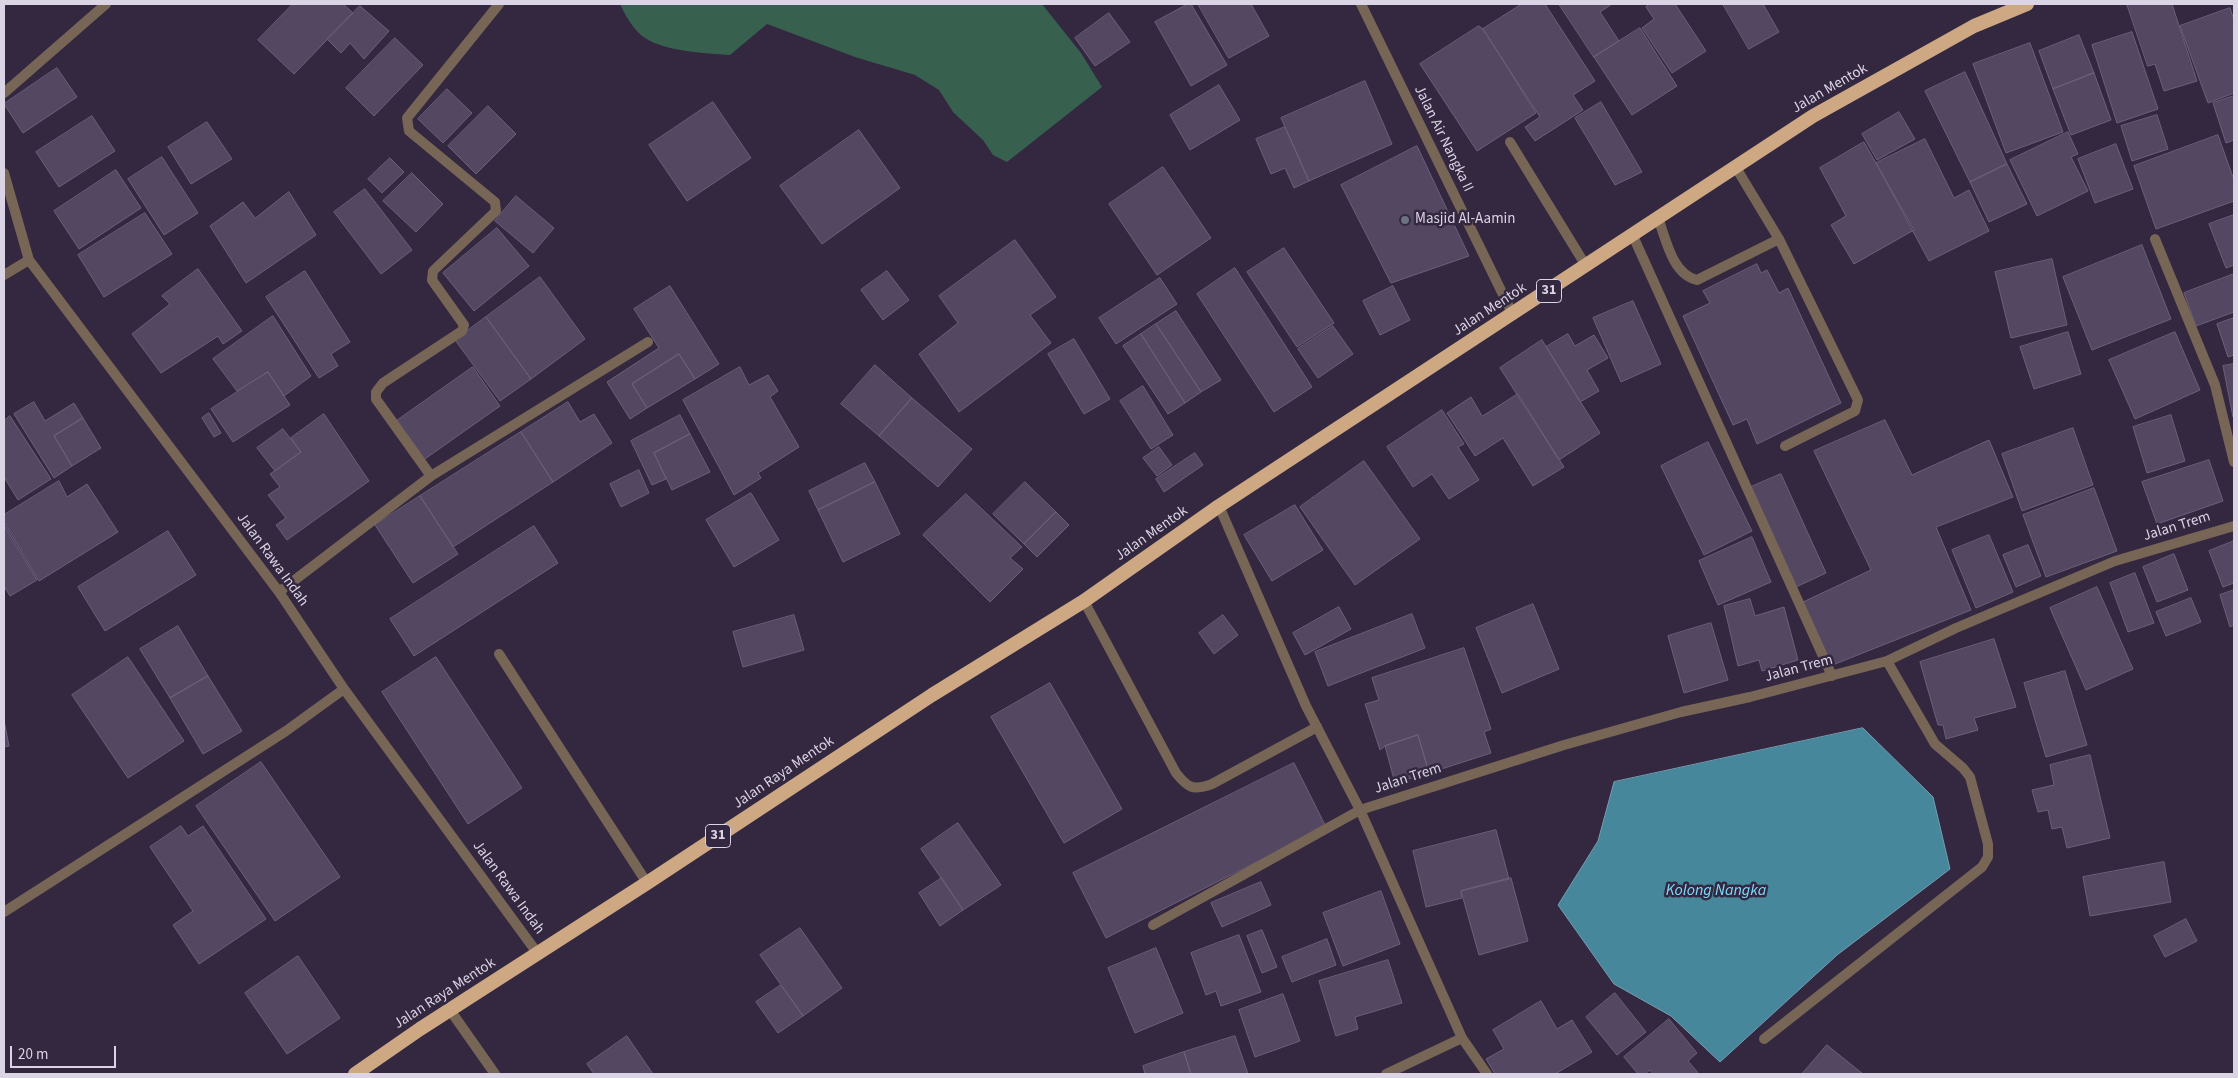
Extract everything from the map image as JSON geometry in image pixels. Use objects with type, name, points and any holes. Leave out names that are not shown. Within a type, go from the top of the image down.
[{"type":"highway","name":"Jalan Mentok","points":[[1084,601],[1219,506],[1513,315],[1813,116],[1974,26],[2027,4]]},
{"type":"highway","name":"Jalan Raya Mentok","points":[[355,1074],[932,695],[1084,601]]},
{"type":"street","points":[[4,93],[106,4]]},
{"type":"street","points":[[432,476],[376,399],[376,392],[383,383],[462,331],[464,325],[432,280],[433,271],[496,211],[495,202],[409,131],[406,118],[499,4]]},
{"type":"street","name":"Jalan Air Nangka II","points":[[1361,4],[1513,315]]},
{"type":"street","points":[[1510,142],[1586,266]]},
{"type":"street","points":[[1735,166],[1779,238],[1858,400],[1855,411],[1785,446]]},
{"type":"street","name":"Jalan Rawa Indah","points":[[4,174],[29,260],[279,592],[344,689],[538,954]]},
{"type":"street","points":[[1658,218],[1676,265],[1688,278],[1697,280],[1779,238]]},
{"type":"street","points":[[1633,236],[1832,676]]},
{"type":"street","points":[[2155,239],[2214,384],[2234,462]]},
{"type":"street","points":[[4,275],[29,260]]},
{"type":"street","points":[[279,592],[432,476],[648,342]]},
{"type":"street","points":[[1219,506],[1317,727],[1360,810],[1462,1038],[1487,1074]]},
{"type":"street","name":"Jalan Trem","points":[[1153,925],[1360,810],[1564,745],[1681,712],[1750,697],[1887,661],[1956,628],[2115,561],[2234,526]]},
{"type":"street","points":[[1084,601],[1176,773],[1186,786],[1200,788],[1212,784],[1317,727]]},
{"type":"street","points":[[499,654],[647,883]]},
{"type":"street","points":[[1764,1039],[1982,867],[1988,857],[1988,844],[1970,777],[1935,744],[1887,661]]},
{"type":"street","points":[[4,912],[286,731],[344,689]]},
{"type":"street","points":[[450,1010],[495,1074]]},
{"type":"street","points":[[1386,1074],[1462,1038]]},
{"type":"green space","points":[[620,4],[1042,4],[1081,53],[1102,87],[1007,162],[993,155],[983,140],[953,112],[939,90],[915,75],[855,57],[767,24],[730,55],[675,49],[654,43],[641,35],[630,22]]},
{"type":"water","name":"Kolong Nangka","points":[[1863,728],[1933,797],[1950,869],[1837,955],[1720,1062],[1671,1016],[1614,984],[1558,905],[1598,841],[1614,782]]},
{"type":"building","points":[[293,4],[343,4],[353,13],[294,74],[258,40]]},
{"type":"building","points":[[1191,4],[1227,65],[1191,86],[1155,22]]},
{"type":"building","points":[[1198,4],[1251,4],[1269,36],[1229,58]]},
{"type":"building","points":[[1522,4],[1545,4],[1595,81],[1573,95],[1583,110],[1535,141],[1525,127],[1540,117],[1483,29]]},
{"type":"building","points":[[1559,4],[1612,4],[1600,12],[1619,41],[1594,57]]},
{"type":"building","points":[[1650,4],[1675,4],[1706,51],[1672,73],[1642,28],[1654,19],[1646,7]]},
{"type":"building","points":[[1723,4],[1763,4],[1779,32],[1749,49]]},
{"type":"building","points":[[2127,4],[2172,4],[2197,81],[2164,91],[2155,64],[2148,66]]},
{"type":"building","points":[[360,6],[389,31],[364,59],[350,43],[341,53],[327,39]]},
{"type":"building","points":[[2230,8],[2234,20],[2234,93],[2208,103],[2180,26]]},
{"type":"building","points":[[1109,13],[1130,42],[1095,66],[1075,38]]},
{"type":"building","points":[[1479,26],[1483,29],[1536,113],[1477,151],[1420,64]]},
{"type":"building","points":[[1640,28],[1677,86],[1632,115],[1594,57]]},
{"type":"building","points":[[2132,32],[2158,109],[2117,123],[2092,45]]},
{"type":"building","points":[[2079,35],[2094,73],[2053,89],[2039,51]]},
{"type":"building","points":[[395,38],[423,65],[374,116],[346,88]]},
{"type":"building","points":[[2030,43],[2063,132],[2006,153],[1973,64]]},
{"type":"building","points":[[57,68],[77,97],[23,133],[4,104]]},
{"type":"building","points":[[1965,72],[2007,164],[1970,182],[1925,91]]},
{"type":"building","points":[[2094,73],[2111,120],[2071,135],[2053,89]]},
{"type":"building","points":[[1365,81],[1392,144],[1309,181],[1281,118]]},
{"type":"building","points":[[1219,85],[1240,120],[1190,150],[1170,115]]},
{"type":"building","points":[[447,89],[472,113],[443,143],[418,119]]},
{"type":"building","points":[[2234,96],[2234,140],[2226,143],[2213,103]]},
{"type":"building","points":[[713,102],[751,158],[687,201],[649,145]]},
{"type":"building","points":[[1601,102],[1642,172],[1615,185],[1575,118]]},
{"type":"building","points":[[488,106],[516,134],[476,174],[448,146]]},
{"type":"building","points":[[1899,112],[1915,139],[1877,160],[1862,134]]},
{"type":"building","points":[[2157,115],[2168,149],[2132,161],[2121,126]]},
{"type":"building","points":[[92,116],[115,151],[59,187],[36,152]]},
{"type":"building","points":[[207,122],[232,159],[191,184],[168,147]]},
{"type":"building","points":[[1285,127],[1309,181],[1294,188],[1285,168],[1271,174],[1256,139]]},
{"type":"building","points":[[859,130],[900,188],[822,244],[780,186]]},
{"type":"building","points":[[2068,132],[2078,154],[2071,157],[2088,191],[2037,216],[2010,160]]},
{"type":"building","points":[[2218,135],[2234,180],[2234,201],[2156,229],[2134,166]]},
{"type":"building","points":[[1925,139],[1954,198],[1969,190],[1989,231],[1929,261],[1876,163]]},
{"type":"building","points":[[1864,142],[1914,230],[1854,264],[1831,225],[1846,216],[1820,168]]},
{"type":"building","points":[[2116,144],[2133,189],[2095,203],[2078,159]]},
{"type":"building","name":"Masjid Al-Aamin","points":[[1417,146],[1469,256],[1391,283],[1341,185]]},
{"type":"building","points":[[162,157],[198,213],[164,235],[128,179]]},
{"type":"building","points":[[390,158],[404,172],[382,193],[368,179]]},
{"type":"building","points":[[2007,164],[2027,204],[1989,222],[1970,182]]},
{"type":"building","points":[[1163,167],[1211,238],[1157,275],[1109,204]]},
{"type":"building","points":[[116,170],[141,208],[79,249],[54,211]]},
{"type":"building","points":[[412,173],[443,204],[416,232],[383,201]]},
{"type":"building","points":[[365,189],[412,250],[381,274],[334,212]]},
{"type":"building","points":[[289,192],[316,235],[246,283],[210,226],[243,202],[255,218]]},
{"type":"building","points":[[516,196],[554,228],[533,253],[495,221]]},
{"type":"building","points":[[145,213],[172,254],[104,297],[78,255]]},
{"type":"building","points":[[2234,215],[2234,265],[2226,268],[2209,224]]},
{"type":"building","points":[[497,228],[529,266],[474,311],[443,273]]},
{"type":"building","points":[[1015,240],[1056,297],[1030,315],[1051,343],[959,412],[919,354],[958,323],[939,296]]},
{"type":"building","points":[[2142,245],[2171,319],[2092,350],[2063,277]]},
{"type":"building","points":[[1284,248],[1334,323],[1297,347],[1247,272]]},
{"type":"building","points":[[2052,259],[2067,325],[2011,338],[1995,272]]},
{"type":"building","points":[[1757,264],[1761,273],[1767,270],[1779,293],[1788,288],[1841,403],[1757,444],[1747,419],[1733,425],[1683,316],[1710,303],[1703,291]]},
{"type":"building","points":[[1235,268],[1312,387],[1274,412],[1197,294]]},
{"type":"building","points":[[198,269],[242,331],[223,344],[218,336],[161,373],[132,334],[170,304],[162,296]]},
{"type":"building","points":[[305,271],[350,342],[331,354],[338,366],[319,378],[266,297]]},
{"type":"building","points":[[887,271],[909,300],[883,320],[861,290]]},
{"type":"building","points":[[2234,274],[2234,312],[2196,326],[2184,293]]},
{"type":"building","points":[[540,277],[585,339],[531,379],[486,317]]},
{"type":"building","points":[[1160,278],[1177,304],[1116,344],[1099,318]]},
{"type":"building","points":[[670,286],[719,364],[695,379],[679,354],[632,384],[647,408],[630,419],[607,382],[659,348],[634,309]]},
{"type":"building","points":[[1393,286],[1410,320],[1380,335],[1363,301]]},
{"type":"building","points":[[1633,301],[1661,364],[1621,382],[1593,318]]},
{"type":"building","points":[[1176,311],[1221,380],[1201,392],[1156,324]]},
{"type":"building","points":[[273,316],[311,376],[284,396],[268,372],[237,391],[213,359]]},
{"type":"building","points":[[486,317],[531,379],[500,401],[455,340]]},
{"type":"building","points":[[2234,318],[2234,355],[2228,357],[2217,324]]},
{"type":"building","points":[[1156,324],[1201,392],[1185,403],[1141,334]]},
{"type":"building","points":[[1333,326],[1353,354],[1318,378],[1298,349]]},
{"type":"building","points":[[2068,332],[2081,374],[2034,389],[2020,347]]},
{"type":"building","points":[[2175,332],[2200,390],[2135,419],[2109,360]]},
{"type":"building","points":[[1141,334],[1185,403],[1168,414],[1123,346]]},
{"type":"building","points":[[1568,334],[1575,346],[1594,335],[1608,358],[1587,370],[1599,391],[1580,402],[1546,347]]},
{"type":"building","points":[[1074,339],[1110,399],[1084,414],[1048,354]]},
{"type":"building","points":[[1542,340],[1600,433],[1559,460],[1500,368]]},
{"type":"building","points":[[679,354],[695,379],[647,408],[632,384]]},
{"type":"building","points":[[2234,364],[2234,417],[2233,417],[2223,366]]},
{"type":"building","points":[[875,365],[912,398],[879,436],[841,404]]},
{"type":"building","points":[[473,367],[500,406],[422,461],[395,422]]},
{"type":"building","points":[[740,367],[749,385],[768,375],[778,391],[770,397],[799,447],[758,473],[761,478],[734,495],[683,400]]},
{"type":"building","points":[[268,372],[290,405],[233,442],[211,409]]},
{"type":"building","points":[[1143,386],[1173,435],[1151,449],[1120,401]]},
{"type":"building","points":[[1518,394],[1564,467],[1533,486],[1503,438],[1475,456],[1447,413],[1471,397],[1482,416]]},
{"type":"building","points":[[912,398],[972,449],[938,487],[879,436]]},
{"type":"building","points":[[34,402],[45,421],[74,403],[83,418],[54,436],[72,466],[54,478],[14,414]]},
{"type":"building","points":[[568,402],[580,422],[594,414],[612,443],[553,482],[521,432]]},
{"type":"building","points":[[1442,410],[1464,444],[1458,447],[1479,480],[1449,499],[1432,474],[1413,487],[1387,447]]},
{"type":"building","points":[[209,413],[221,433],[214,437],[202,418]]},
{"type":"building","points":[[324,414],[369,481],[287,540],[276,525],[286,518],[268,495],[280,487],[270,474],[301,452],[291,438]]},
{"type":"building","points":[[680,415],[690,434],[654,453],[666,479],[652,485],[631,441]]},
{"type":"building","points":[[2171,415],[2185,461],[2147,473],[2133,427]]},
{"type":"building","points":[[10,416],[51,479],[18,500],[4,477],[4,421]]},
{"type":"building","points":[[83,418],[101,448],[72,466],[54,436]]},
{"type":"building","points":[[1885,420],[1912,475],[1989,440],[2013,497],[1936,527],[1971,610],[1830,666],[1801,603],[1871,570],[1814,451]]},
{"type":"building","points":[[2073,428],[2093,485],[2022,511],[2002,454]]},
{"type":"building","points":[[283,429],[301,452],[275,471],[257,448]]},
{"type":"building","points":[[521,432],[553,482],[453,547],[420,496]]},
{"type":"building","points":[[690,434],[710,472],[672,490],[654,453]]},
{"type":"building","points":[[1708,442],[1752,531],[1704,555],[1661,466]]},
{"type":"building","points":[[1159,447],[1172,465],[1157,476],[1143,458]]},
{"type":"building","points":[[1195,453],[1203,465],[1164,492],[1156,479]]},
{"type":"building","points":[[2209,460],[2223,501],[2157,524],[2142,482]]},
{"type":"building","points":[[1364,461],[1420,539],[1355,585],[1300,507]]},
{"type":"building","points":[[865,463],[875,482],[818,510],[809,491]]},
{"type":"building","points":[[639,470],[649,493],[621,507],[610,484]]},
{"type":"building","points":[[1781,474],[1826,573],[1796,587],[1751,487]]},
{"type":"building","points":[[59,481],[67,497],[87,484],[118,532],[39,581],[4,522],[4,515]]},
{"type":"building","points":[[875,482],[900,534],[843,562],[818,510]]},
{"type":"building","points":[[1025,482],[1056,512],[1024,544],[993,514]]},
{"type":"building","points":[[2094,488],[2117,551],[2046,577],[2023,515]]},
{"type":"building","points":[[751,493],[779,540],[734,567],[706,520]]},
{"type":"building","points":[[966,494],[1022,547],[1010,558],[1023,569],[990,602],[923,535]]},
{"type":"building","points":[[420,496],[458,554],[413,583],[375,525]]},
{"type":"building","points":[[1295,505],[1323,550],[1272,581],[1244,535]]},
{"type":"building","points":[[1056,512],[1069,525],[1037,557],[1024,544]]},
{"type":"building","points":[[4,525],[37,580],[10,596],[4,586]]},
{"type":"building","points":[[534,526],[558,563],[414,656],[390,619]]},
{"type":"building","points":[[168,531],[196,575],[105,631],[78,587]]},
{"type":"building","points":[[1989,535],[2013,592],[1976,608],[1952,550]]},
{"type":"building","points":[[1752,537],[1771,582],[1718,605],[1699,561]]},
{"type":"building","points":[[2234,541],[2234,583],[2223,587],[2209,551]]},
{"type":"building","points":[[2028,545],[2041,576],[2016,587],[2003,555]]},
{"type":"building","points":[[2174,554],[2188,590],[2157,602],[2143,567]]},
{"type":"building","points":[[2135,573],[2154,623],[2128,632],[2110,583]]},
{"type":"building","points":[[2097,587],[2133,669],[2086,690],[2050,608]]},
{"type":"building","points":[[2234,590],[2234,625],[2230,627],[2220,595]]},
{"type":"building","points":[[2191,598],[2201,622],[2166,636],[2156,612]]},
{"type":"building","points":[[1750,599],[1755,616],[1784,607],[1798,660],[1762,671],[1759,660],[1738,666],[1724,606]]},
{"type":"building","points":[[1533,604],[1559,669],[1502,693],[1476,628]]},
{"type":"building","points":[[1339,607],[1351,629],[1305,655],[1293,633]]},
{"type":"building","points":[[1412,614],[1425,648],[1328,686],[1315,652]]},
{"type":"building","points":[[794,615],[804,650],[743,667],[733,632]]},
{"type":"building","points":[[1223,615],[1238,635],[1214,654],[1199,633]]},
{"type":"building","points":[[1711,623],[1728,680],[1684,693],[1668,636]]},
{"type":"building","points":[[178,626],[208,676],[170,698],[140,649]]},
{"type":"building","points":[[1994,639],[2016,707],[1974,718],[1978,730],[1946,739],[1943,725],[1938,725],[1920,662]]},
{"type":"building","points":[[1464,648],[1491,729],[1484,732],[1491,753],[1429,773],[1418,735],[1385,746],[1380,750],[1365,704],[1379,700],[1372,678]]},
{"type":"building","points":[[128,657],[184,741],[128,778],[72,695]]},
{"type":"building","points":[[436,657],[522,788],[468,824],[382,692]]},
{"type":"building","points":[[2065,671],[2087,745],[2046,757],[2024,683]]},
{"type":"building","points":[[208,676],[242,731],[203,754],[170,698]]},
{"type":"building","points":[[1050,683],[1122,809],[1064,843],[991,717]]},
{"type":"building","points":[[4,720],[9,746],[4,747]]},
{"type":"building","points":[[1418,735],[1429,773],[1395,783],[1385,746]]},
{"type":"building","points":[[2090,755],[2110,838],[2067,848],[2062,827],[2052,829],[2048,810],[2038,812],[2032,790],[2054,785],[2050,765]]},
{"type":"building","points":[[261,762],[340,877],[275,921],[196,806]]},
{"type":"building","points":[[1294,763],[1326,827],[1106,938],[1073,873]]},
{"type":"building","points":[[958,823],[1001,885],[963,910],[921,849]]},
{"type":"building","points":[[181,826],[188,836],[203,826],[266,919],[199,964],[173,925],[193,911],[150,847]]},
{"type":"building","points":[[1496,830],[1509,879],[1461,891],[1462,898],[1426,907],[1413,851]]},
{"type":"building","points":[[2164,862],[2171,902],[2090,916],[2083,877]]},
{"type":"building","points":[[942,878],[963,910],[940,926],[919,893]]},
{"type":"building","points":[[1511,878],[1528,941],[1479,955],[1461,891]]},
{"type":"building","points":[[1261,882],[1271,905],[1222,927],[1211,903]]},
{"type":"building","points":[[1381,891],[1400,944],[1343,966],[1323,913]]},
{"type":"building","points":[[2186,919],[2197,941],[2165,957],[2154,936]]},
{"type":"building","points":[[800,928],[842,988],[803,1016],[760,955]]},
{"type":"building","points":[[1262,930],[1277,967],[1262,973],[1247,936]]},
{"type":"building","points":[[1239,935],[1261,992],[1221,1006],[1216,991],[1206,995],[1191,953]]},
{"type":"building","points":[[1327,939],[1336,965],[1292,982],[1282,957]]},
{"type":"building","points":[[1156,948],[1183,1013],[1135,1033],[1108,968]]},
{"type":"building","points":[[298,956],[340,1018],[287,1054],[245,993]]},
{"type":"building","points":[[1388,960],[1402,1003],[1355,1017],[1358,1029],[1336,1036],[1319,981]]},
{"type":"building","points":[[781,985],[803,1016],[778,1033],[756,1002]]},
{"type":"building","points":[[1615,993],[1646,1032],[1617,1055],[1586,1017]]},
{"type":"building","points":[[1283,994],[1300,1041],[1255,1057],[1239,1010]]},
{"type":"building","points":[[1541,1001],[1557,1029],[1572,1020],[1592,1052],[1555,1074],[1495,1074],[1486,1059],[1504,1049],[1493,1030]]},
{"type":"building","points":[[1669,1019],[1697,1053],[1688,1061],[1699,1074],[1653,1074],[1650,1070],[1645,1074],[1638,1074],[1624,1057]]},
{"type":"building","points":[[627,1036],[653,1074],[594,1074],[587,1064]]},
{"type":"building","points":[[1235,1036],[1248,1074],[1191,1074],[1184,1052]]},
{"type":"building","points":[[1827,1045],[1863,1074],[1802,1074]]},
{"type":"building","points":[[1184,1052],[1191,1074],[1145,1074],[1143,1066]]},
{"type":"place","name":"Masjid Al-Aamin","points":[[1405,220]]}]
